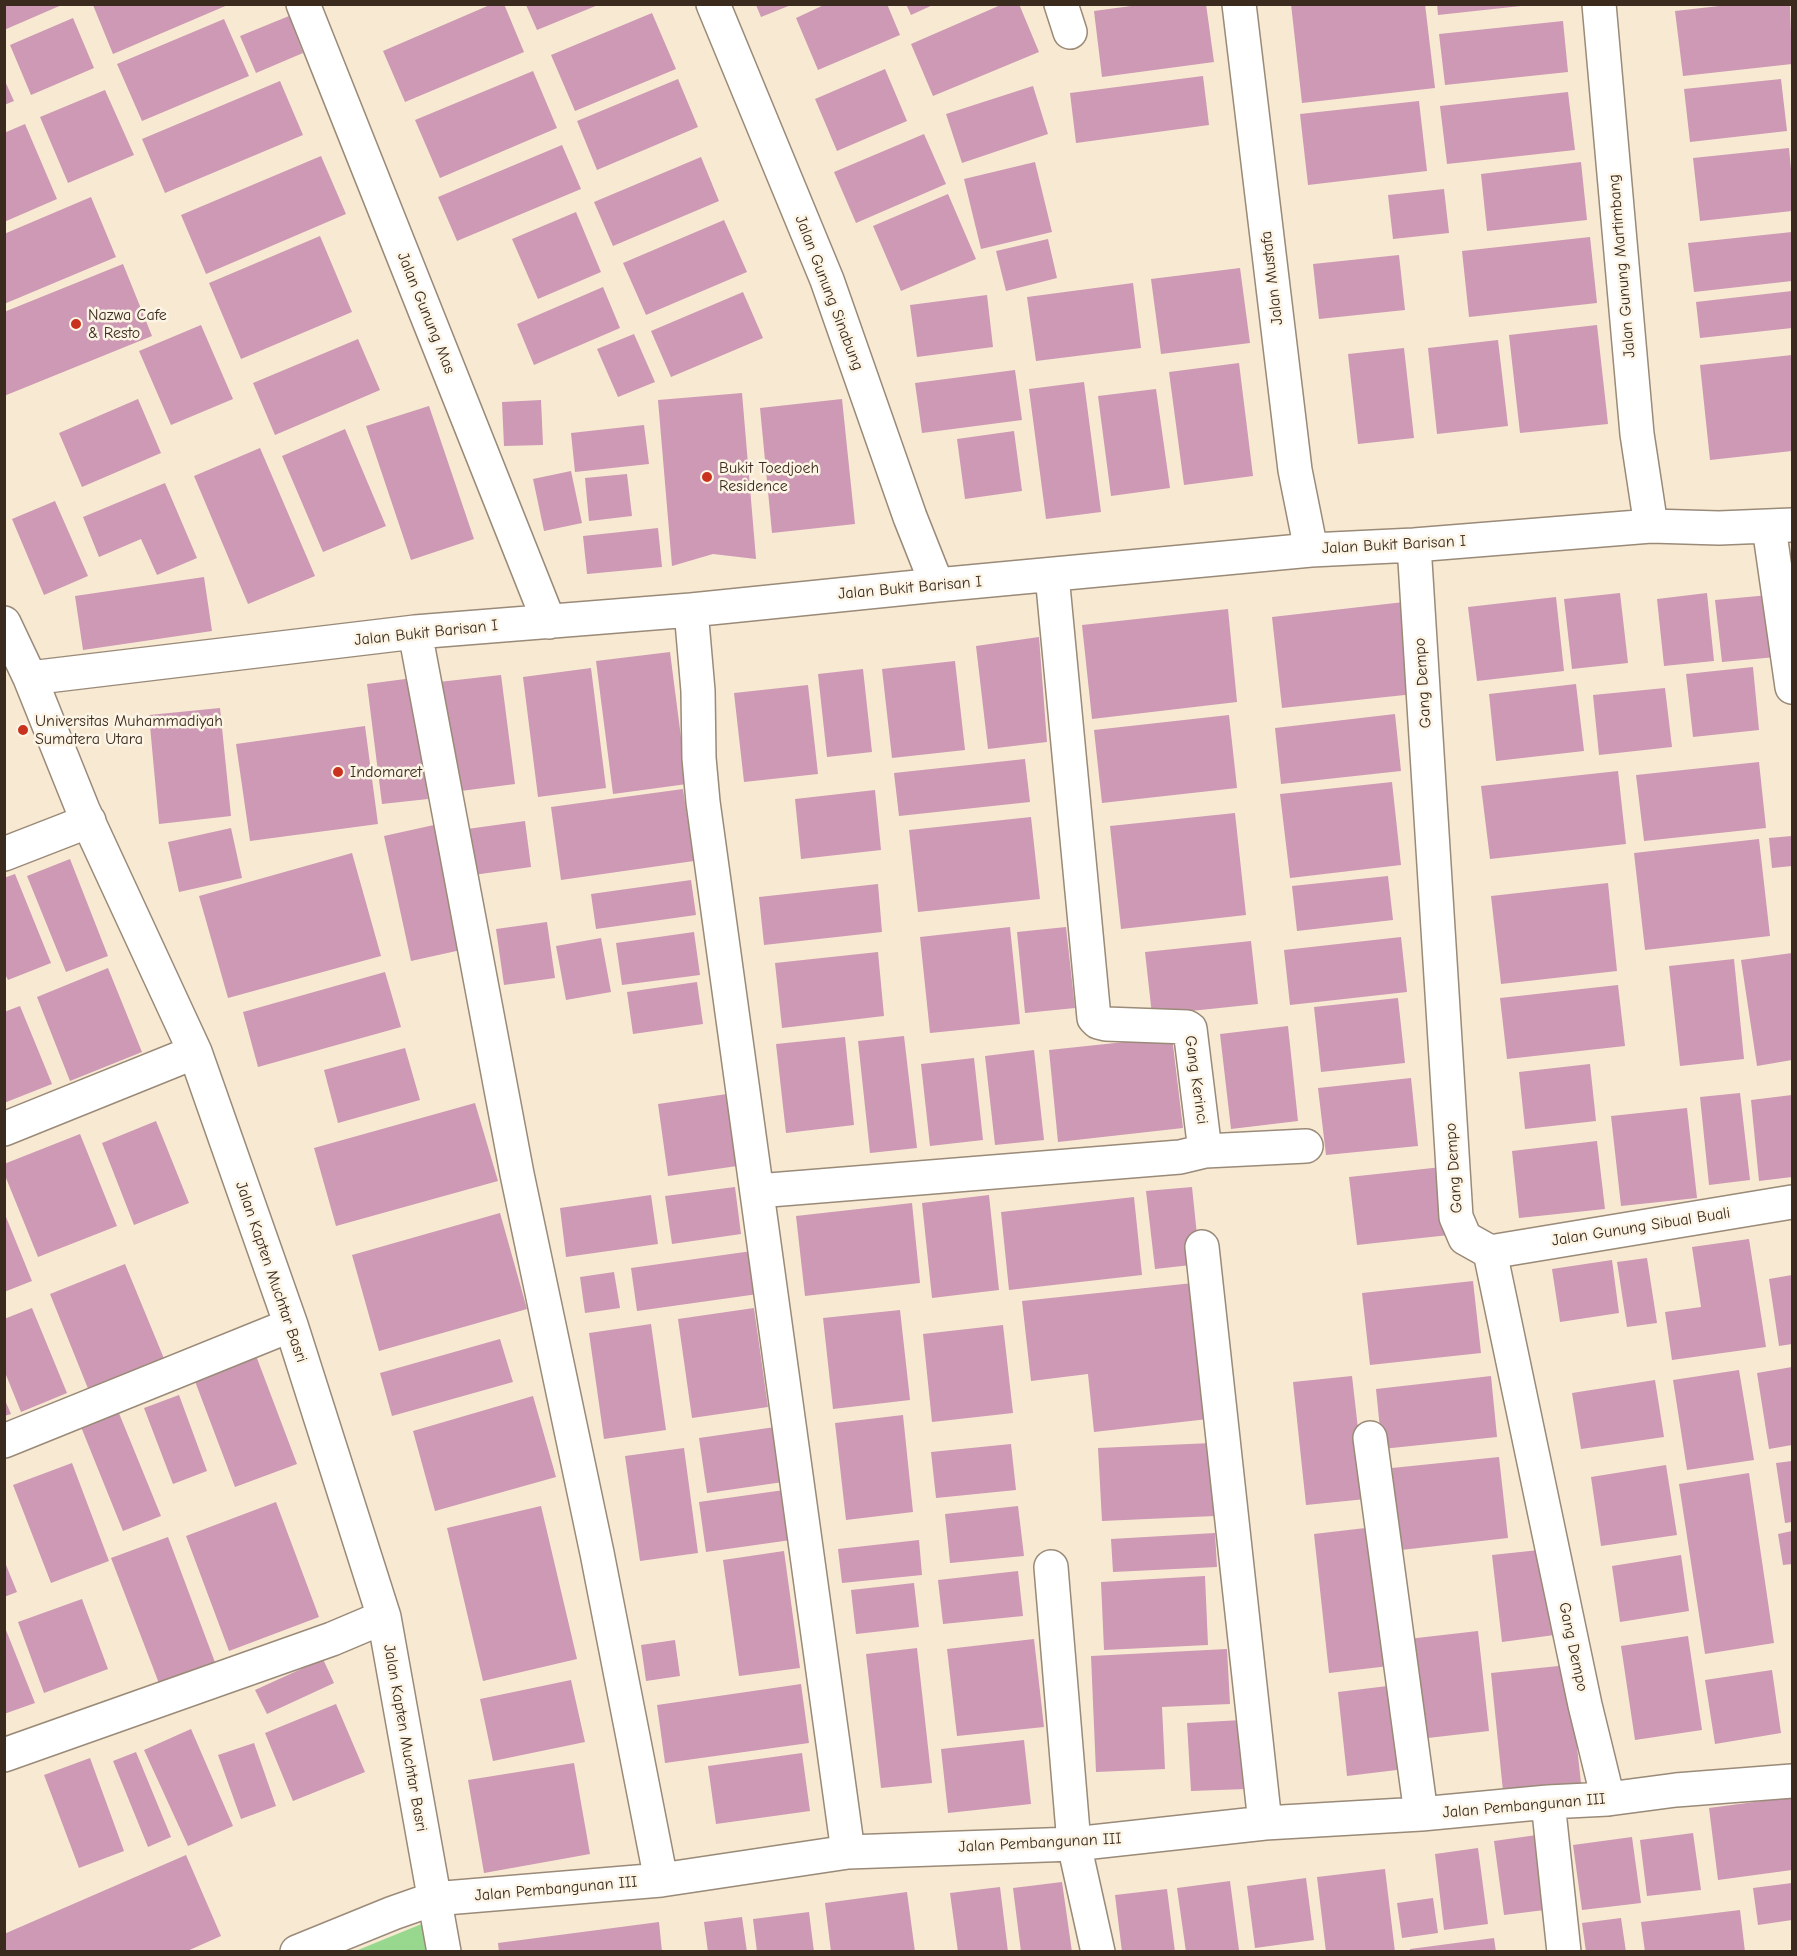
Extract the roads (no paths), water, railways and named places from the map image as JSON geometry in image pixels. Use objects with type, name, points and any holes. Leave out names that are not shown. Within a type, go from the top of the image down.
[{"type":"street","name":"Jalan Gunung Mas","points":[[303,4],[549,622]]},
{"type":"street","name":"Jalan Gunung Sinabung","points":[[713,4],[827,280],[910,517],[938,585]]},
{"type":"street","name":"Jalan Mustafa","points":[[1239,4],[1294,470],[1311,550]]},
{"type":"street","name":"Jalan Gunung Martimbang","points":[[1599,4],[1637,434],[1651,526]]},
{"type":"street","name":"Jalan Bukit Barisan I","points":[[30,678],[415,632],[691,610],[1311,550],[1414,545],[1651,526],[1719,528],[1781,526]]},
{"type":"street","points":[[1781,526],[1792,687]]},
{"type":"street","name":"Gang Dempo","points":[[1414,545],[1456,1218],[1465,1238],[1490,1252],[1582,1694],[1608,1799]]},
{"type":"street","name":"Gang Kerinci","points":[[1052,575],[1094,1018],[1106,1024],[1187,1027],[1190,1029],[1205,1151]]},
{"type":"street","points":[[691,610],[698,691],[699,758],[703,802],[848,1852]]},
{"type":"street","name":"Jalan Kapten Muchtar Basri","points":[[4,623],[30,678],[89,821],[195,1052],[291,1325],[384,1617],[444,1952]]},
{"type":"street","points":[[415,632],[517,1174],[597,1553],[661,1880]]},
{"type":"street","points":[[4,854],[89,821]]},
{"type":"street","points":[[4,1129],[195,1052]]},
{"type":"street","points":[[757,1191],[1180,1157],[1205,1151],[1306,1146]]},
{"type":"street","name":"Jalan Gunung Sibual Buali","points":[[1490,1252],[1792,1202]]},
{"type":"street","points":[[1202,1247],[1265,1823]]},
{"type":"street","points":[[4,1441],[291,1325]]},
{"type":"street","points":[[1370,1438],[1421,1814]]},
{"type":"street","points":[[1051,1567],[1074,1844],[1098,1952]]},
{"type":"street","points":[[4,1755],[332,1639],[384,1617]]},
{"type":"street","name":"Jalan Pembangunan III","points":[[297,1952],[433,1899],[661,1880],[848,1852],[1074,1844],[1265,1823],[1421,1814],[1792,1781]]},
{"type":"street","points":[[1548,1802],[1564,1952]]},
{"type":"place","name":"Nazwa Cafe & Resto","points":[[76,324]]},
{"type":"place","name":"Bukit Toedjoeh Residence","points":[[707,477]]},
{"type":"place","name":"Universitas Muhammadiyah Sumatera Utara","points":[[23,730]]},
{"type":"place","name":"Indomaret","points":[[338,772]]}]
